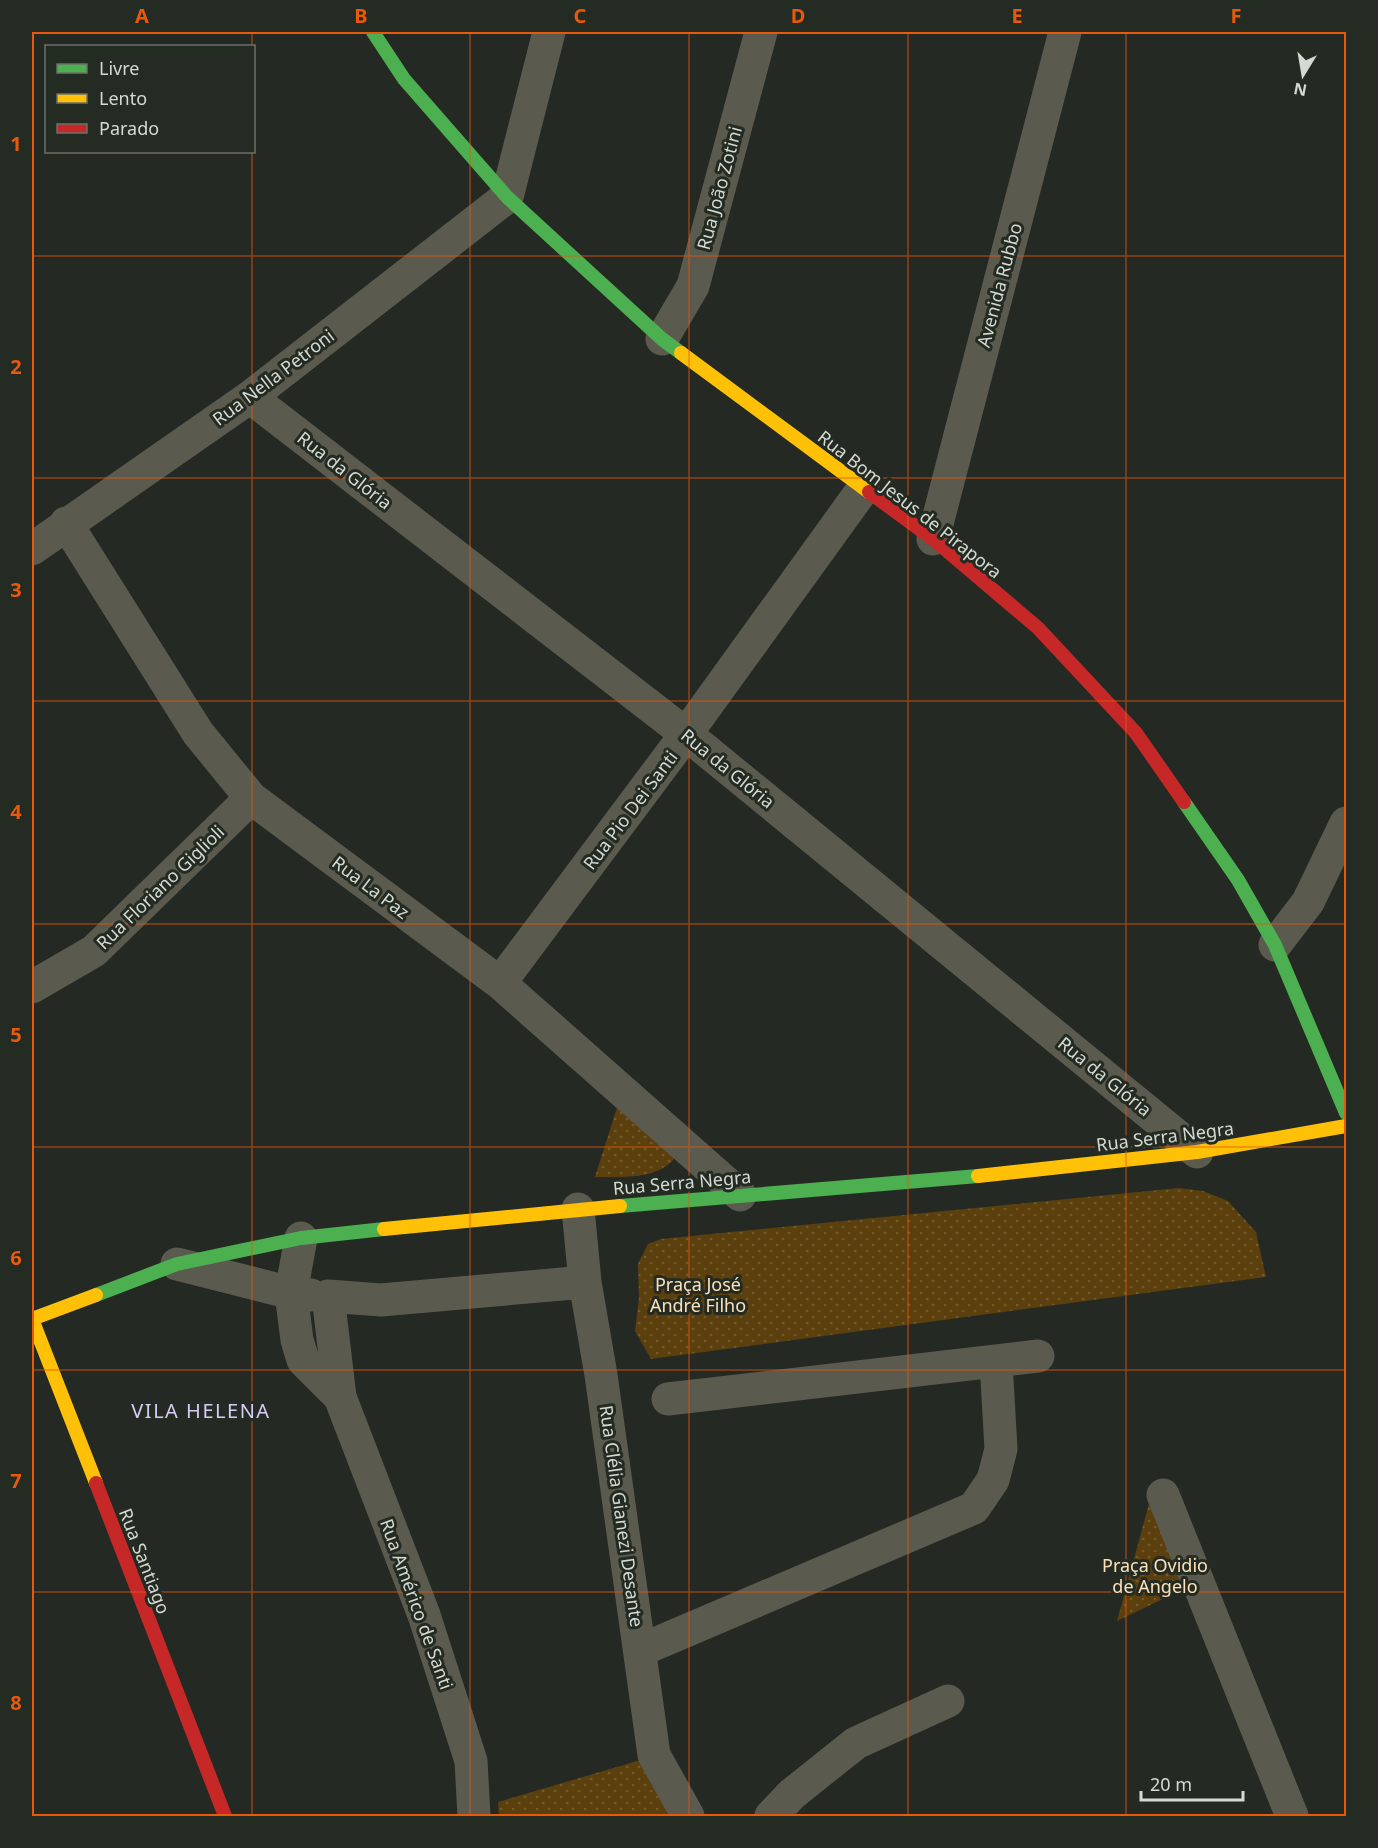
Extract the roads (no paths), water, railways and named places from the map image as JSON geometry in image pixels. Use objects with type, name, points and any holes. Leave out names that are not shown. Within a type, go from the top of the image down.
[{"type":"street","name":"Rua Bom Jesus de Pirapora","points":[[373,32],[404,79],[507,197],[662,339],[933,539],[1038,628],[1136,733],[1184,798],[1238,880],[1275,945],[1347,1113]]},
{"type":"street","points":[[507,197],[549,32]]},
{"type":"street","name":"Rua João Zotini","points":[[662,339],[693,286],[761,32]]},
{"type":"street","name":"Avenida Rubbo","points":[[933,539],[1065,32]]},
{"type":"street","name":"Rua Nella Petroni","points":[[32,549],[66,523],[250,397],[507,197]]},
{"type":"street","name":"Rua da Glória","points":[[250,397],[686,734],[1197,1152]]},
{"type":"street","name":"Rua Pio Dei Santi","points":[[500,983],[686,734],[863,489]]},
{"type":"street","name":"Rua La Paz","points":[[66,523],[198,733],[252,798],[500,983],[740,1195]]},
{"type":"street","name":"Rua Floriano Giglioli","points":[[32,987],[94,951],[252,798]]},
{"type":"street","points":[[1275,945],[1308,902],[1347,823]]},
{"type":"street","name":"Rua Serra Negra","points":[[32,1319],[177,1264],[301,1238],[578,1209],[955,1178],[1197,1152],[1347,1126]]},
{"type":"street","name":"Rua Clélia Gianezi Desante","points":[[578,1209],[585,1282],[641,1650],[654,1755],[688,1816]]},
{"type":"street","points":[[301,1238],[291,1293],[297,1340],[303,1360],[339,1397]]},
{"type":"street","points":[[177,1264],[291,1293],[381,1300],[585,1282]]},
{"type":"street","points":[[328,1296],[339,1397]]},
{"type":"street","name":"Rua Santiago","points":[[32,1319],[225,1816]]},
{"type":"street","points":[[668,1399],[1038,1356]]},
{"type":"street","points":[[641,1650],[974,1508],[993,1480],[1001,1449],[996,1362]]},
{"type":"street","name":"Rua Américo de Santi","points":[[339,1397],[424,1615],[471,1761],[474,1816]]},
{"type":"street","points":[[1163,1495],[1292,1816]]},
{"type":"street","points":[[771,1816],[792,1794],[856,1743],[948,1701]]},
{"type":"district","name":"VILA HELENA","points":[[201,1410]]},
{"type":"park label","name":"Praça José André Filho","points":[[698,1294]]},
{"type":"park label","name":"Praça Ovidio de Angelo","points":[[1155,1575]]}]
